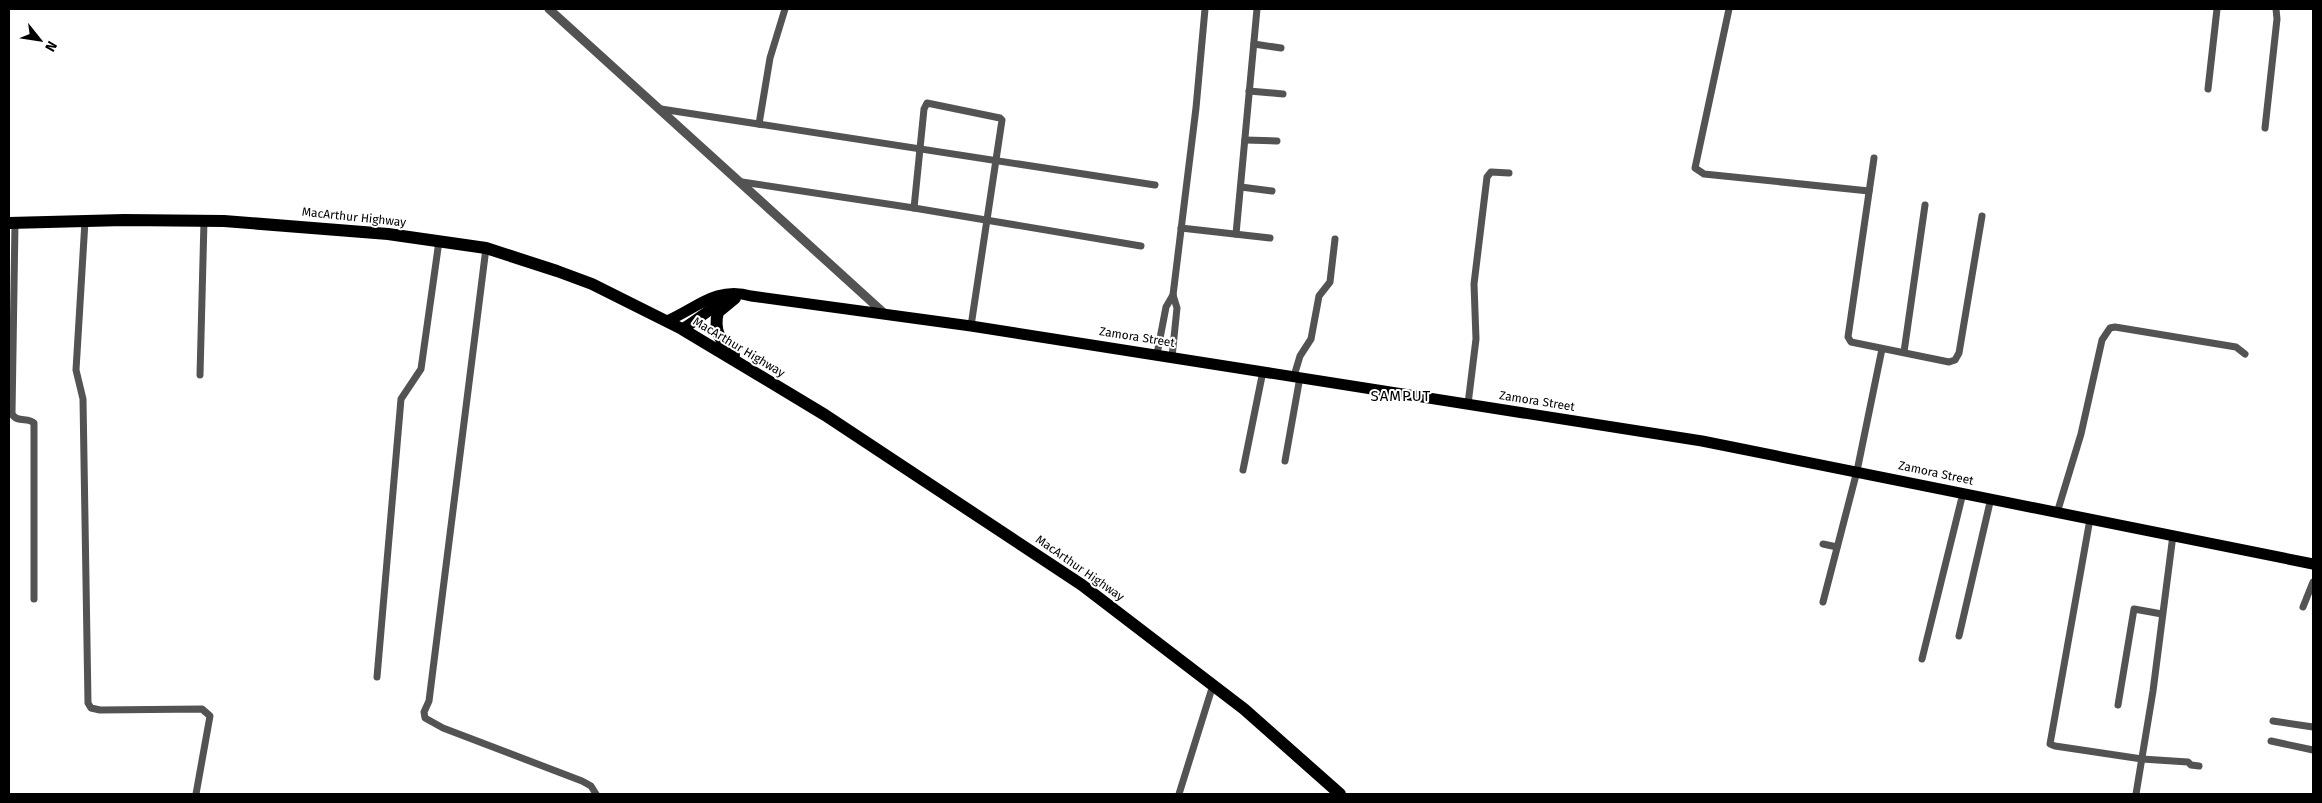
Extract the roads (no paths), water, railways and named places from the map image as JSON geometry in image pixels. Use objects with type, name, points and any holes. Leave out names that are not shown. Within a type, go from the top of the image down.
[{"type":"highway","name":"MacArthur Highway","points":[[12,223],[204,220],[320,227],[486,248],[592,284],[682,329],[753,372],[902,464],[1082,585],[1213,684],[1340,794]]},
{"type":"highway","points":[[733,295],[718,312],[716,331],[723,344],[753,372]]},
{"type":"main road","name":"Zamora Street","points":[[682,329],[694,323],[717,304],[733,295]]},
{"type":"main road","name":"Zamora Street","points":[[667,321],[704,301],[733,295],[971,326],[1702,441],[2313,564]]},
{"type":"street","points":[[549,9],[742,182],[885,314]]},
{"type":"street","points":[[759,124],[770,58],[785,9]]},
{"type":"street","points":[[1157,354],[1166,307],[1173,295],[1196,108],[1205,9]]},
{"type":"street","points":[[1236,234],[1257,9]]},
{"type":"street","points":[[1730,9],[1695,168],[1704,174],[1869,191]]},
{"type":"street","points":[[2208,89],[2217,9]]},
{"type":"street","points":[[2265,128],[2277,19],[2276,9]]},
{"type":"street","points":[[1254,44],[1281,48]]},
{"type":"street","points":[[1249,91],[1283,94]]},
{"type":"street","points":[[914,208],[919,149],[924,109],[927,103],[930,102],[1000,118],[1002,120],[971,326]]},
{"type":"street","points":[[661,109],[1155,185]]},
{"type":"street","points":[[1245,140],[1278,141]]},
{"type":"street","points":[[1874,158],[1848,337],[1851,342],[1950,362],[1958,357],[1982,216]]},
{"type":"street","points":[[1468,404],[1476,339],[1474,284],[1487,177],[1491,172],[1509,173]]},
{"type":"street","points":[[742,182],[914,208],[1141,246]]},
{"type":"street","points":[[1241,187],[1272,191]]},
{"type":"street","points":[[1904,352],[1925,204]]},
{"type":"street","points":[[200,375],[204,220]]},
{"type":"street","points":[[85,221],[76,370],[83,399],[88,703],[91,708],[100,710],[202,709],[207,711],[210,716],[196,794]]},
{"type":"street","points":[[12,223],[12,414],[17,418],[31,420],[34,423],[34,599]]},
{"type":"street","points":[[1181,228],[1270,238]]},
{"type":"street","points":[[1285,461],[1300,356],[1311,339],[1319,296],[1330,282],[1335,239]]},
{"type":"street","points":[[377,678],[401,399],[421,369],[439,241]]},
{"type":"street","points":[[486,248],[429,701],[424,712],[425,718],[443,728],[582,781],[591,786],[596,794]]},
{"type":"street","points":[[1172,357],[1177,308],[1173,295]]},
{"type":"street","points":[[2057,512],[2081,434],[2102,340],[2110,328],[2115,327],[2236,347],[2244,354]]},
{"type":"street","points":[[1161,337],[1174,338]]},
{"type":"street","points":[[1823,602],[1857,471],[1882,349]]},
{"type":"street","points":[[1243,470],[1263,371]]},
{"type":"street","points":[[1922,659],[1963,493]]},
{"type":"street","points":[[1959,636],[1991,498]]},
{"type":"street","points":[[2090,519],[2050,744],[2142,759],[2188,762],[2191,765],[2199,766]]},
{"type":"street","points":[[2136,794],[2173,535]]},
{"type":"street","points":[[1823,544],[1837,547]]},
{"type":"street","points":[[2303,607],[2313,582]]},
{"type":"street","points":[[2118,705],[2134,609],[2162,614]]},
{"type":"street","points":[[1179,794],[1213,684]]},
{"type":"street","points":[[2273,721],[2313,728]]},
{"type":"street","points":[[2272,741],[2313,750]]},
{"type":"district","name":"SAMPUT","points":[[1401,396]]}]
